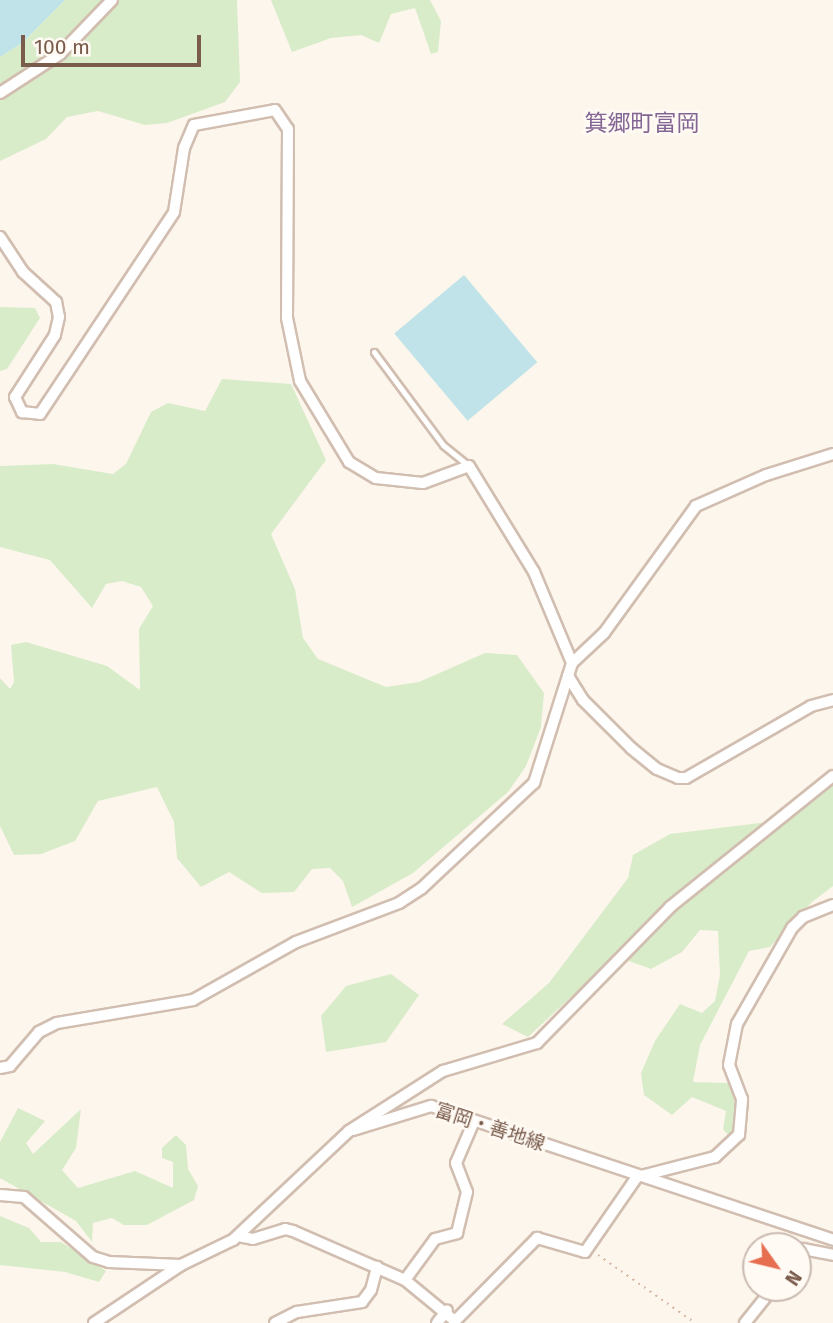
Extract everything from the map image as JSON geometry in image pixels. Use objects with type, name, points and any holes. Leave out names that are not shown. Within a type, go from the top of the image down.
[{"type":"street","points":[[0,93],[60,54],[112,0]]},
{"type":"street","points":[[0,237],[23,272],[57,302],[60,317],[55,335],[15,397],[22,412],[40,414],[174,212],[184,148],[194,125],[275,110],[288,129],[287,318],[300,381],[349,462],[376,478],[423,483],[469,466],[534,572],[572,663]]},
{"type":"street","points":[[0,1068],[10,1066],[39,1032],[57,1023],[193,1000],[296,942],[399,903],[422,888],[534,783],[572,663],[604,633],[696,506],[766,475],[833,454]]},
{"type":"street","points":[[568,676],[583,700],[631,748],[657,769],[678,778],[686,778],[811,706],[833,700]]},
{"type":"street","points":[[349,1130],[443,1071],[537,1043],[670,907],[833,776]]},
{"type":"street","points":[[238,1236],[253,1239],[285,1229],[405,1280],[447,1310],[455,1321],[537,1238],[585,1252],[637,1177],[715,1157],[739,1135],[742,1098],[729,1065],[737,1024],[792,928],[803,917],[833,905]]},
{"type":"street","name":"富岡・善地線","points":[[0,1195],[24,1197],[93,1256],[109,1262],[181,1265],[238,1236],[349,1130],[431,1106],[637,1177],[833,1240]]},
{"type":"street","points":[[405,1280],[435,1239],[457,1233],[467,1192],[456,1163],[474,1121]]},
{"type":"street","points":[[812,1252],[833,1255]]},
{"type":"street","points":[[94,1323],[181,1265]]},
{"type":"street","points":[[275,1323],[297,1312],[362,1302],[372,1290],[377,1267]]},
{"type":"street","points":[[745,1323],[762,1302]]},
{"type":"street","points":[[437,1323],[447,1310]]},
{"type":"lane","points":[[374,352],[443,445],[469,466]]},
{"type":"path","points":[[588,1248],[695,1323]]},
{"type":"green space","points":[[65,0],[237,0],[240,82],[225,102],[167,123],[145,125],[98,111],[67,117],[46,139],[0,161],[0,57],[22,43]]},
{"type":"green space","points":[[271,0],[430,0],[441,21],[438,52],[431,54],[415,8],[391,14],[379,43],[361,35],[331,38],[292,52]]},
{"type":"green space","points":[[0,307],[35,308],[40,318],[7,369],[0,371]]},
{"type":"green space","points":[[222,379],[291,384],[326,460],[271,534],[295,589],[303,638],[318,659],[386,687],[419,682],[485,653],[517,655],[544,693],[541,727],[526,766],[508,792],[413,873],[352,907],[343,881],[330,868],[312,869],[294,892],[262,893],[229,872],[201,887],[177,858],[174,822],[157,787],[98,801],[75,841],[41,854],[14,855],[0,826],[0,678],[10,689],[14,682],[11,645],[26,642],[107,666],[140,690],[139,629],[153,606],[141,587],[122,581],[106,584],[92,608],[50,560],[0,547],[0,466],[53,464],[113,474],[126,464],[151,412],[168,403],[205,411]]},
{"type":"green space","points":[[833,782],[833,886],[812,902],[770,947],[749,951],[700,1045],[693,1082],[729,1083],[737,1108],[735,1130],[729,1136],[723,1129],[726,1111],[692,1097],[672,1115],[644,1095],[641,1073],[655,1041],[680,1004],[702,1013],[715,1001],[720,975],[718,931],[700,930],[682,952],[651,969],[615,956],[528,1037],[502,1024],[549,983],[628,878],[633,855],[670,834],[769,822]]},
{"type":"green space","points":[[391,974],[419,995],[386,1042],[326,1052],[321,1016],[346,986]]},
{"type":"green space","points":[[18,1108],[45,1121],[26,1143],[33,1154],[81,1109],[76,1148],[62,1170],[78,1188],[135,1171],[173,1188],[173,1162],[162,1158],[162,1148],[176,1135],[186,1145],[188,1169],[198,1186],[194,1200],[147,1225],[124,1225],[112,1218],[93,1223],[92,1242],[76,1221],[0,1178],[0,1142]]},
{"type":"green space","points":[[0,1216],[29,1228],[41,1242],[61,1242],[106,1271],[99,1282],[65,1272],[0,1265]]},
{"type":"water","points":[[0,0],[65,0],[22,43],[0,57]]},
{"type":"water","points":[[464,275],[537,362],[468,421],[394,333]]},
{"type":"district","name":"箕郷町富岡","points":[[642,123]]}]
